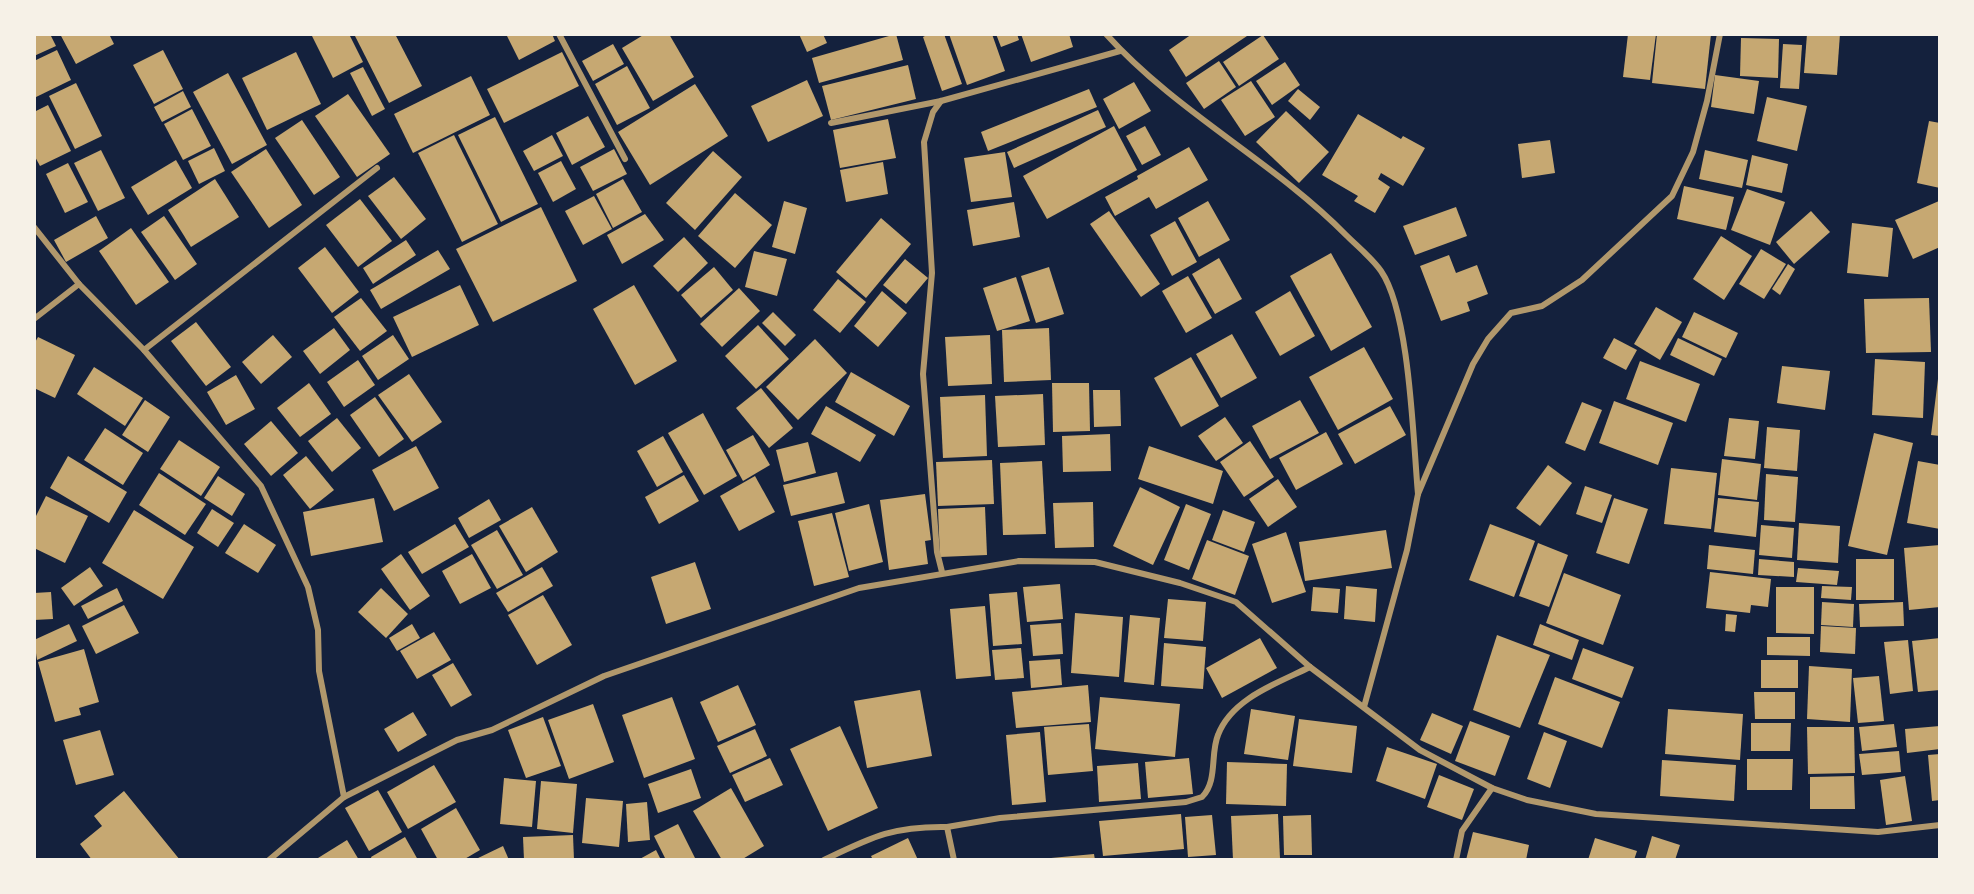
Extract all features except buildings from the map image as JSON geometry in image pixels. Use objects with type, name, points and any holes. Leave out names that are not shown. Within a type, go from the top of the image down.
[{"type":"street","points":[[559,34],[624,159]]},
{"type":"street","points":[[1106,34],[1120,51],[1152,79],[1323,211],[1381,271],[1395,306],[1403,346],[1418,494]]},
{"type":"street","points":[[1364,707],[1407,550],[1418,494],[1473,364],[1488,339],[1511,313],[1542,306],[1582,280],[1672,196],[1693,152],[1707,101],[1720,34]]},
{"type":"street","points":[[831,123],[941,101],[1120,51]]},
{"type":"street","points":[[941,101],[933,112],[924,142],[932,273],[923,374],[937,552],[942,572]]},
{"type":"street","points":[[144,350],[377,168]]},
{"type":"street","points":[[34,227],[79,284],[144,350],[261,486],[308,587],[318,630],[319,671],[344,797]]},
{"type":"street","points":[[34,319],[79,284]]},
{"type":"street","points":[[269,860],[344,797],[457,740],[492,730],[604,676],[859,588],[942,572],[1019,561],[1095,562],[1180,583],[1236,602],[1310,667],[1420,750],[1492,788],[1527,800],[1596,814],[1878,832],[1940,825]]},
{"type":"street","points":[[824,860],[872,837],[912,827],[947,828],[1000,818],[1186,801],[1202,797],[1211,782],[1218,734],[1239,705],[1310,667]]},
{"type":"street","points":[[1456,860],[1462,831],[1492,788]]},
{"type":"street","points":[[947,828],[954,860]]}]
